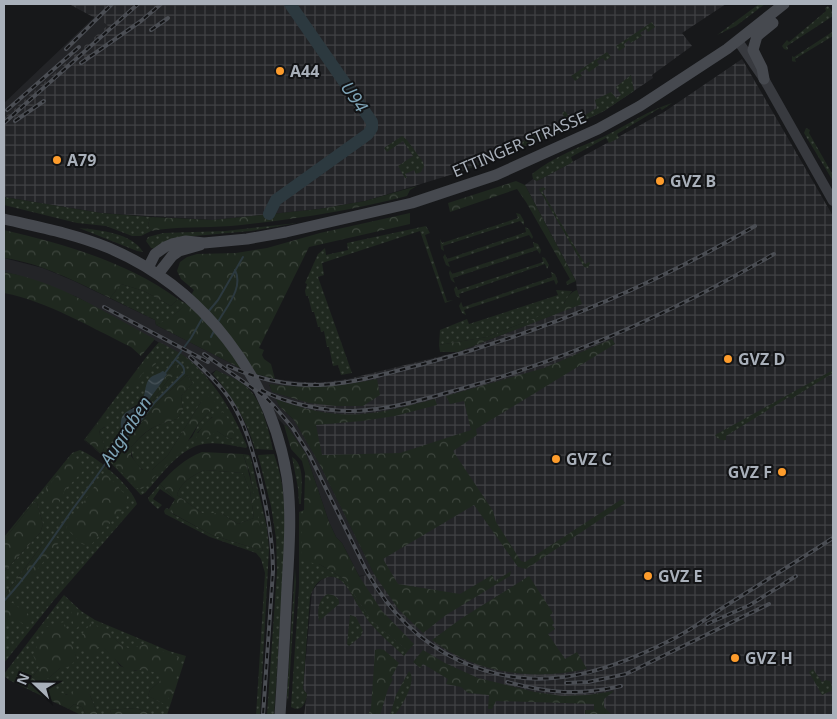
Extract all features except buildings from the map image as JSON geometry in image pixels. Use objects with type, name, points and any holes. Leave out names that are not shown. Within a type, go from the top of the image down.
[{"type":"main road","name":"ETTINGER STRASSE","points":[[153,271],[180,251],[204,243],[276,234],[375,212],[438,195],[496,175],[618,118],[696,71],[786,4]]},
{"type":"main road","points":[[764,79],[762,68],[753,50],[755,42],[758,36],[773,23],[786,4]]},
{"type":"main road","points":[[4,219],[87,240],[110,249],[153,271],[198,307],[224,335],[248,368],[276,433],[287,478],[289,537],[280,715]]},
{"type":"street","points":[[738,41],[764,79],[833,200]]},
{"type":"shaded area","points":[[69,4],[726,4],[682,33],[692,46],[652,75],[653,78],[604,111],[558,133],[460,172],[365,201],[319,209],[213,220],[101,213],[4,197],[4,118],[108,25]]},
{"type":"shaded area","points":[[108,4],[164,4],[4,132],[4,103]]},
{"type":"shaded area","points":[[742,59],[833,216],[833,715],[304,715],[307,694],[303,689],[312,591],[321,580],[327,577],[335,577],[340,580],[374,574],[319,463],[294,420],[303,382],[348,379],[458,352],[581,304],[576,281],[525,185],[533,179],[537,181],[664,112]]},
{"type":"shaded area","points":[[4,258],[43,268],[74,281],[155,320],[156,325],[248,372],[275,379],[303,382],[302,387],[269,385],[273,392],[299,400],[297,407],[277,399],[279,406],[294,420],[319,463],[374,574],[359,576],[329,522],[306,454],[287,426],[247,386],[216,370],[206,377],[185,357],[77,297],[4,272]]},
{"type":"green space","points":[[759,4],[765,4],[736,26],[717,35]]},
{"type":"green space","points":[[828,6],[833,10],[833,16],[787,46],[787,50],[784,49],[782,46],[787,40],[789,42],[826,11],[825,8]]},
{"type":"green space","points":[[652,22],[655,27],[648,32],[646,29],[640,33],[642,36],[631,43],[629,40],[624,44],[625,47],[619,51],[616,46]]},
{"type":"green space","points":[[833,30],[833,36],[795,59],[796,62],[792,61],[792,56],[794,57]]},
{"type":"green space","points":[[607,52],[611,57],[605,61],[603,58],[597,61],[599,65],[589,72],[586,69],[580,73],[582,76],[575,81],[571,76]]},
{"type":"green space","points":[[631,75],[634,91],[604,111],[558,133],[460,172],[550,128],[551,130],[566,120],[562,113],[565,111],[573,122],[597,108],[595,100],[611,92],[616,98],[621,95],[616,87]]},
{"type":"green space","points":[[672,103],[662,110],[660,108],[617,134],[619,138],[609,143],[606,138],[571,157],[573,162],[537,181],[533,179],[532,174],[559,157],[607,135],[655,109]]},
{"type":"green space","points":[[806,128],[810,130],[809,133],[833,175],[833,181],[804,133]]},
{"type":"green space","points":[[402,136],[407,140],[424,166],[421,172],[416,174],[414,170],[405,174],[407,178],[405,178],[398,166],[413,156],[403,141],[387,152],[384,148]]},
{"type":"green space","points":[[516,181],[525,185],[576,281],[567,285],[566,282],[570,279],[517,189],[450,212],[448,203]]},
{"type":"green space","points":[[417,186],[410,190],[407,196],[342,211],[298,218],[231,226],[151,231],[148,225],[152,217],[213,220],[319,209],[365,201]]},
{"type":"green space","points":[[543,187],[546,189],[542,191],[585,264],[590,263],[588,268],[584,267],[540,191],[539,189]]},
{"type":"green space","points":[[4,197],[101,213],[152,217],[148,225],[151,231],[141,236],[132,236],[106,226],[77,223],[4,205]]},
{"type":"green space","points":[[410,213],[410,224],[309,247],[259,348],[264,350],[262,355],[271,364],[275,379],[248,372],[156,325],[169,319],[178,311],[187,302],[194,290],[181,279],[177,271],[180,262],[187,257],[197,254],[236,253],[267,248],[320,233]]},
{"type":"green space","points":[[516,213],[520,214],[524,225],[520,221],[443,246],[444,251],[441,249],[440,239],[442,243],[518,218]]},
{"type":"green space","points":[[297,223],[251,231],[183,237],[155,249],[151,248],[146,241],[148,237],[163,233],[225,231]]},
{"type":"green space","points":[[426,226],[430,233],[425,235],[447,301],[453,300],[445,303],[420,231],[322,263],[324,275],[318,277],[352,373],[341,375],[338,365],[333,366],[324,331],[321,332],[320,327],[318,327],[305,291],[307,284],[305,283],[318,254],[325,248],[326,255],[348,250],[347,243]]},
{"type":"green space","points":[[525,227],[529,229],[533,237],[532,239],[529,235],[448,262],[450,267],[446,265],[443,257],[445,254],[447,259],[526,232]]},
{"type":"green space","points":[[79,228],[106,231],[123,237],[138,246],[143,252],[137,251]]},
{"type":"green space","points":[[4,230],[49,241],[94,256],[138,275],[178,299],[171,306],[144,291],[121,284],[110,298],[32,264],[4,258]]},
{"type":"green space","points":[[533,242],[538,244],[541,250],[540,254],[537,250],[453,278],[455,283],[451,280],[450,270],[452,274],[534,247]]},
{"type":"green space","points":[[542,257],[545,258],[549,265],[547,269],[545,264],[459,294],[460,298],[456,296],[454,289],[456,286],[458,290],[543,262]]},
{"type":"green space","points":[[4,272],[24,276],[63,291],[155,339],[141,356],[131,347],[69,316],[37,302],[4,293]]},
{"type":"green space","points":[[551,272],[555,274],[558,282],[556,285],[554,280],[464,310],[466,315],[462,313],[459,306],[461,302],[463,307],[552,277]]},
{"type":"green space","points":[[121,284],[144,291],[171,306],[178,299],[186,304],[170,319],[156,325],[155,320],[110,298]]},
{"type":"green space","points":[[556,290],[572,291],[564,303],[564,307],[487,337],[439,345],[440,330],[467,319],[469,324],[558,295]]},
{"type":"green space","points":[[577,290],[582,304],[458,352],[440,352],[439,345],[487,337],[563,307],[568,297]]},
{"type":"green space","points":[[612,339],[615,344],[476,429],[477,435],[453,451],[493,511],[496,522],[521,561],[525,562],[622,499],[625,503],[526,569],[518,567],[474,505],[383,559],[398,584],[460,594],[492,575],[495,581],[511,571],[510,576],[446,615],[423,633],[399,610],[374,574],[319,463],[294,420],[279,406],[276,399],[319,412],[356,414],[392,410],[435,399],[437,405],[395,416],[316,425],[322,455],[400,453],[471,430],[464,401],[450,404],[446,396],[544,368]]},
{"type":"green space","points":[[159,342],[183,355],[196,366],[222,398],[236,421],[247,446],[246,448],[214,443],[196,446],[174,460],[145,493],[141,495],[109,461],[91,446],[101,453],[104,448],[99,434],[100,430],[105,427],[102,417],[85,440],[86,442],[84,440]],"holes":[[[175,364],[181,365],[181,369],[168,380],[128,433],[125,432]],[[166,374],[127,429],[131,408],[142,401],[150,379]],[[187,375],[193,383],[181,396],[183,409],[177,419],[151,429],[131,447],[136,463],[143,470],[152,470],[168,455],[201,402],[212,409],[199,423],[192,437],[136,488],[119,445],[131,436],[162,398]],[[212,417],[233,439],[217,431],[197,433]]]},
{"type":"green space","points":[[146,359],[155,359],[156,364],[143,373],[134,385],[130,385],[129,383]]},
{"type":"green space","points":[[175,364],[181,365],[182,369],[168,380],[128,433],[125,434],[134,419]]},
{"type":"green space","points":[[216,370],[241,383],[253,394],[264,417],[273,450],[255,449],[238,409],[213,374]]},
{"type":"green space","points":[[833,370],[833,373],[791,399],[789,397],[726,436],[726,440],[717,438],[715,435]]},
{"type":"green space","points":[[187,375],[193,383],[181,396],[183,409],[177,419],[151,428],[131,447],[131,456],[142,470],[152,470],[168,455],[207,395],[216,403],[199,423],[183,449],[142,489],[136,488],[111,461],[119,445],[131,436],[162,398]]},
{"type":"green space","points":[[377,379],[380,395],[363,406],[309,403],[272,392],[269,384],[323,386]]},
{"type":"green space","points":[[223,412],[231,424],[233,439],[217,431],[204,440],[196,439],[207,422]]},
{"type":"green space","points":[[102,417],[108,420],[109,424],[100,430],[99,433],[104,446],[101,453],[85,440]]},
{"type":"green space","points":[[284,425],[287,426],[306,454],[329,522],[359,576],[382,611],[414,644],[408,651],[372,621],[343,578],[319,564],[301,561],[305,473],[302,461],[291,449]]},
{"type":"green space","points":[[80,450],[113,473],[128,489],[137,504],[54,600],[4,663],[4,623],[11,615],[11,602],[43,544],[4,596],[4,572],[40,533],[43,524],[37,503],[34,502],[4,540],[4,537],[72,453]]},
{"type":"green space","points":[[202,452],[243,454],[256,502],[263,551],[212,535],[170,512],[176,500],[160,484],[179,465]],"holes":[[[205,470],[243,473],[250,491],[254,518],[238,524],[221,513],[202,513],[177,495],[188,479]]]},
{"type":"green space","points":[[243,454],[249,455],[267,528],[269,549],[260,715],[256,715],[265,573],[261,559],[256,553],[210,537],[165,514],[166,508],[169,509],[175,499],[171,513],[212,535],[263,551],[250,474]]},
{"type":"green space","points":[[274,454],[282,488],[285,541],[274,715],[267,715],[277,571],[276,538],[271,506],[258,455]]},
{"type":"green space","points":[[73,456],[86,468],[65,490],[59,503],[52,504],[46,499],[44,491]]},
{"type":"green space","points":[[292,457],[301,472],[301,504],[299,504]]},
{"type":"green space","points":[[205,470],[243,473],[250,491],[254,518],[238,524],[221,513],[202,513],[177,495],[188,479]]},
{"type":"green space","points":[[103,474],[106,474],[127,496],[127,504],[90,546],[82,544],[66,528]]},
{"type":"green space","points":[[160,484],[175,499],[160,489],[153,499],[162,505],[158,509],[148,498]]},
{"type":"green space","points":[[34,502],[37,503],[43,524],[40,533],[4,572],[4,540]]},
{"type":"green space","points":[[304,510],[319,564],[343,578],[372,621],[408,651],[404,656],[378,632],[341,580],[336,577],[323,579],[318,582],[310,598],[303,689],[307,694],[306,701],[301,708],[295,709],[291,707],[299,587],[299,512]]},
{"type":"green space","points":[[56,537],[61,540],[11,602],[34,618],[28,627],[11,616],[4,623],[4,596],[43,544]]},
{"type":"green space","points":[[295,569],[296,582],[288,702],[287,694]]},
{"type":"green space","points":[[529,576],[553,613],[550,615],[555,629],[548,634],[565,659],[577,652],[587,669],[547,674],[506,672],[467,661],[449,652],[432,640],[462,618]]},
{"type":"green space","points":[[328,594],[338,598],[339,604],[319,621],[318,610],[320,602]]},
{"type":"green space","points":[[64,595],[81,611],[95,620],[169,651],[186,656],[167,715],[154,715],[136,708],[110,710],[112,715],[98,715],[89,693],[43,696],[69,709],[74,704],[82,707],[86,715],[81,715],[9,680],[4,674]],"holes":[[[104,628],[121,645],[131,650],[145,644],[172,693],[164,703],[148,696],[150,690],[160,681],[161,675],[148,670],[135,671],[120,666],[102,646],[98,647]],[[72,647],[77,659],[60,668],[50,677],[26,687],[39,668]]]},
{"type":"green space","points":[[74,609],[85,618],[77,628],[74,628],[71,610]]},
{"type":"green space","points":[[350,615],[356,617],[363,631],[361,636],[349,646],[347,644]]},
{"type":"green space","points":[[64,622],[77,659],[68,668],[60,668],[50,677],[30,689],[26,687],[39,668],[33,655],[46,627]]},
{"type":"green space","points":[[91,624],[105,628],[121,645],[131,649],[145,644],[182,659],[172,693],[164,704],[148,696],[150,690],[160,681],[160,675],[148,670],[129,671],[102,647],[98,647],[95,654],[90,656],[85,652],[80,640]]},
{"type":"green space","points":[[375,650],[384,650],[399,663],[391,678],[393,679],[380,715],[368,715],[371,708]]},
{"type":"green space","points":[[423,650],[445,663],[478,678],[535,692],[562,696],[614,691],[604,699],[604,707],[612,715],[585,715],[585,710],[594,710],[594,704],[496,701],[492,709],[488,709],[489,695],[468,693],[461,687],[446,684],[448,679],[423,664],[420,668],[413,662]]},
{"type":"green space","points":[[813,669],[822,682],[830,681],[833,690],[822,695],[809,672]]},
{"type":"green space","points":[[409,671],[412,680],[408,693],[395,715],[390,715],[396,695]]},
{"type":"green space","points":[[51,687],[66,695],[78,689],[89,693],[98,715],[86,715],[82,707],[74,704],[69,709],[43,697]]},
{"type":"green space","points":[[136,708],[154,715],[112,715],[110,710]]},
{"type":"water","points":[[163,371],[167,374],[162,382],[127,429],[121,429],[122,417],[141,402],[149,379]]},
{"type":"waterway","name":"U94","points":[[269,214],[276,200],[368,134],[372,128],[372,122],[290,4]]},
{"type":"waterway","name":"Augraben","points":[[269,214],[272,207]]},
{"type":"waterway","name":"Augraben","points":[[208,312],[218,300],[243,257]]},
{"type":"waterway","points":[[218,322],[236,290],[237,277],[235,270]]},
{"type":"waterway","name":"Augraben","points":[[165,373],[191,338],[203,317]]},
{"type":"waterway","points":[[211,337],[214,331]]},
{"type":"waterway","points":[[121,440],[131,433],[155,402],[184,373],[183,367],[176,360]]},
{"type":"waterway","name":"Augraben","points":[[4,601],[22,580],[99,473],[113,452],[124,430]]},
{"type":"railway","points":[[66,49],[112,4]]},
{"type":"railway","points":[[4,123],[138,4]]},
{"type":"railway","points":[[81,63],[141,21],[161,4]]},
{"type":"railway","points":[[151,30],[168,18]]},
{"type":"railway","points":[[7,110],[79,47]]},
{"type":"railway","points":[[15,121],[44,101]]},
{"type":"railway","points":[[228,366],[250,375],[273,381],[320,385],[361,380],[427,363],[513,337],[637,288],[755,226]]},
{"type":"railway","points":[[261,390],[294,403],[341,411],[395,406],[423,399],[505,376],[624,331],[700,295],[774,254]]},
{"type":"railway","points":[[104,307],[208,362]]},
{"type":"railway","points":[[204,354],[265,397],[292,427],[309,454],[367,572],[395,612],[430,644],[458,660],[486,671],[514,677],[541,679],[594,671],[620,663],[688,631],[833,538]]},
{"type":"railway","points":[[190,357],[211,376],[235,407],[251,446],[265,500],[271,535],[273,571],[263,715]]},
{"type":"railway","points":[[707,624],[750,605],[796,576]]},
{"type":"railway","points":[[566,683],[588,682],[626,674],[769,604]]},
{"type":"railway","points":[[507,682],[536,689],[564,692],[591,691],[621,686]]},
{"type":"place","name":"A44","points":[[280,71]]},
{"type":"place","name":"A79","points":[[57,160]]},
{"type":"place","name":"GVZ B","points":[[660,181]]},
{"type":"place","name":"GVZ D","points":[[728,359]]},
{"type":"place","name":"GVZ C","points":[[556,459]]},
{"type":"place","name":"GVZ F","points":[[782,472]]},
{"type":"place","name":"GVZ E","points":[[648,576]]},
{"type":"place","name":"GVZ H","points":[[735,658]]}]
